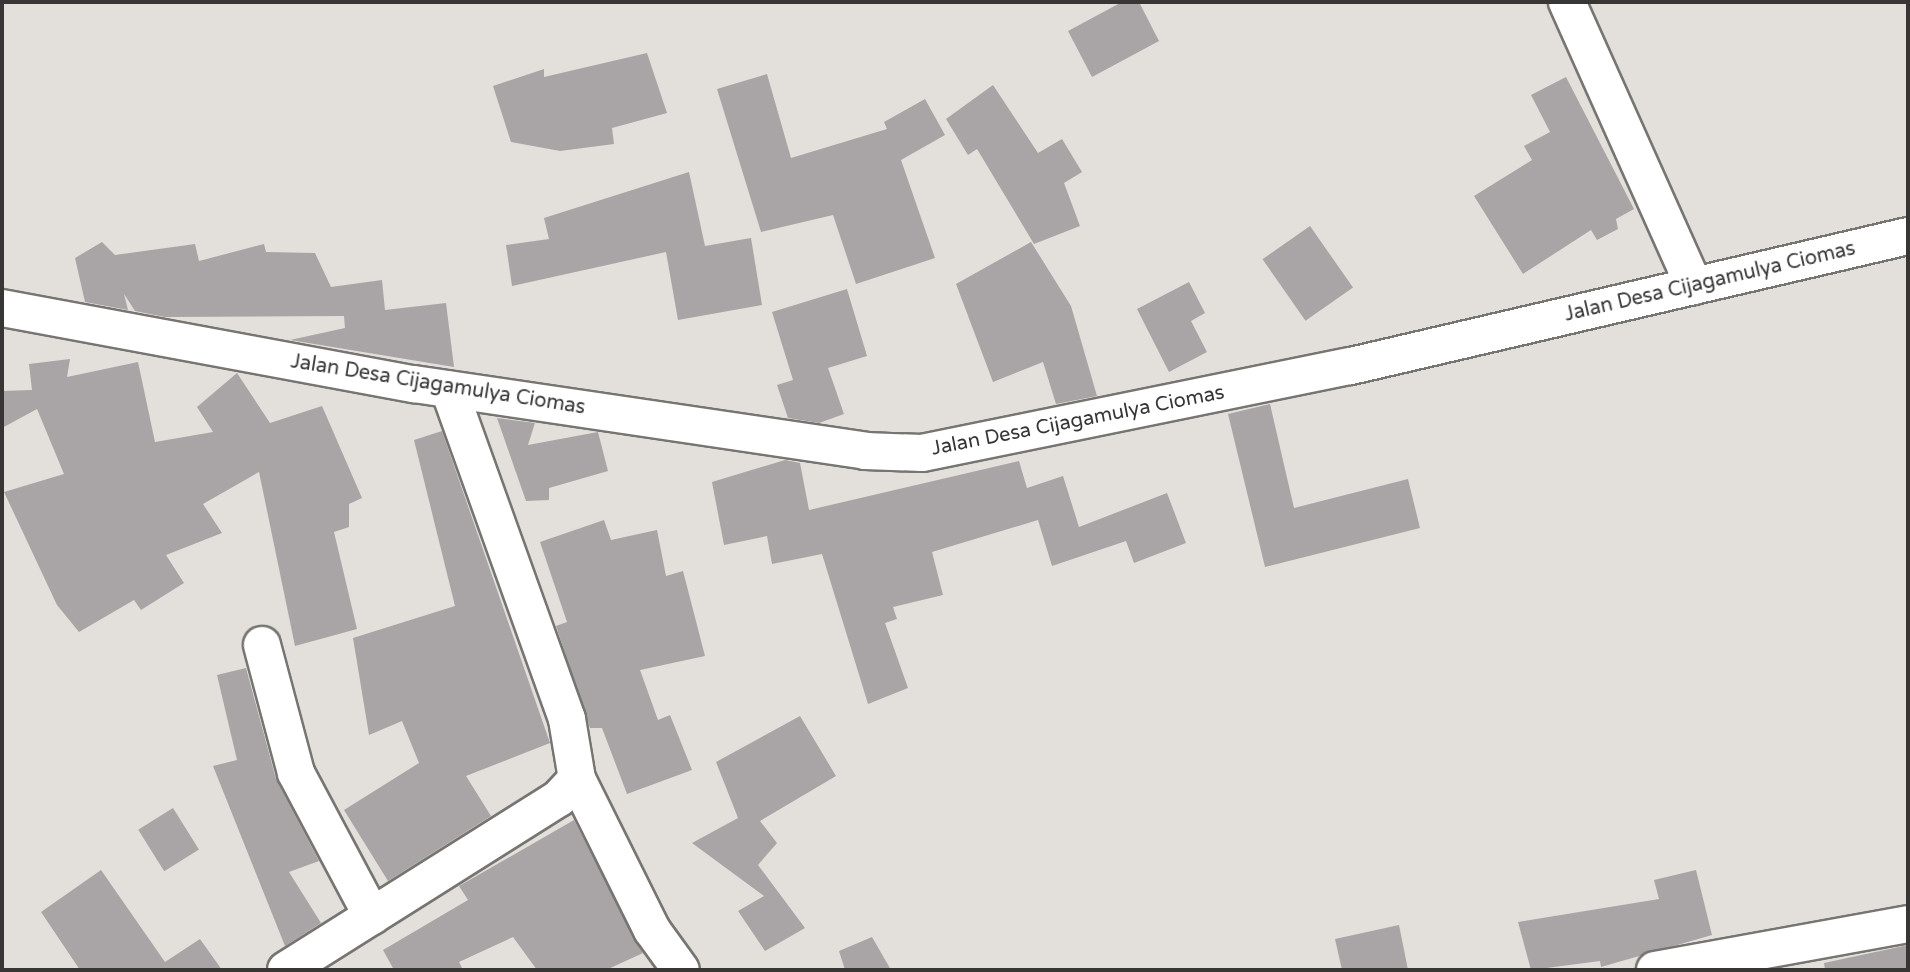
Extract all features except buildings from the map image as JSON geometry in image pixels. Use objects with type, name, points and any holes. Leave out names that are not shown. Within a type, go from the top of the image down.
[{"type":"street","points":[[1567,2],[1694,286]]},
{"type":"street","name":"Jalan Desa Cijagamulya Ciomas","points":[[2,308],[449,389],[865,451],[922,453],[1351,366],[1908,236]]},
{"type":"street","points":[[449,389],[567,719],[577,779],[652,930],[681,970]]},
{"type":"street","points":[[262,645],[296,773],[372,916]]},
{"type":"street","points":[[286,970],[559,798],[577,779]]},
{"type":"street","points":[[1655,970],[1908,924]]}]
